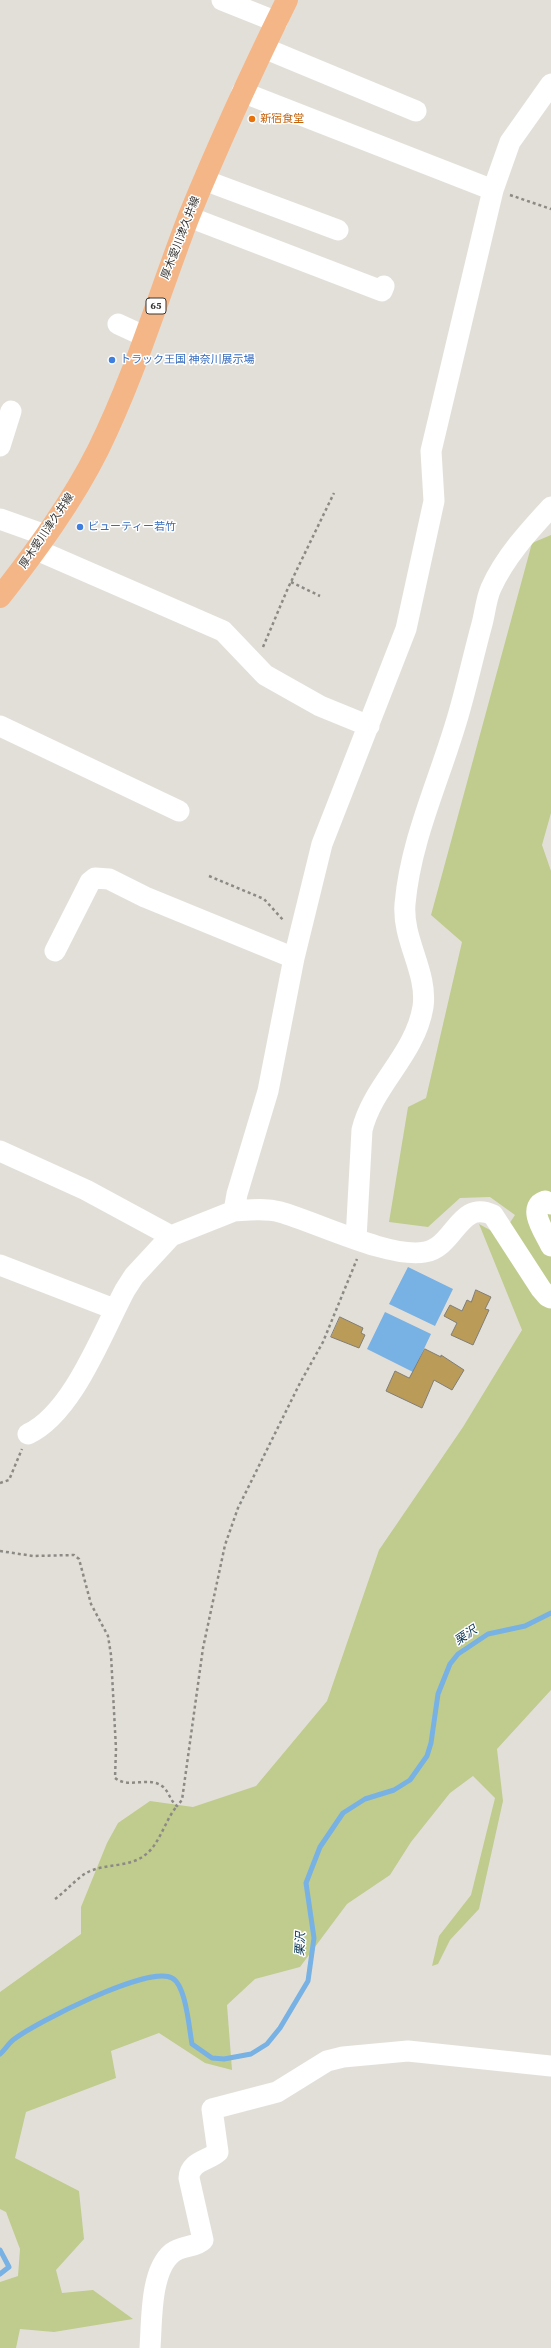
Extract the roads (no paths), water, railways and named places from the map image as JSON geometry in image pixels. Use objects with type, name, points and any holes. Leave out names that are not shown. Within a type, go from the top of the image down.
[{"type":"main road","name":"厚木愛川津久井線","points":[[0,597],[41,542],[82,480],[98,450],[115,412],[204,180],[242,92],[287,0]]},
{"type":"street","points":[[222,0],[277,22]]},
{"type":"street","points":[[264,48],[416,110]]},
{"type":"street","points":[[234,1211],[237,1194],[268,1091],[294,958],[322,844],[406,629],[434,501],[431,451],[493,190],[510,142],[551,84]]},
{"type":"street","points":[[242,92],[493,190]]},
{"type":"street","points":[[204,180],[267,210],[329,230]]},
{"type":"street","points":[[189,217],[382,291],[384,286]]},
{"type":"street","points":[[118,324],[144,336]]},
{"type":"street","points":[[0,446],[11,411]]},
{"type":"street","points":[[358,1239],[362,1130],[366,1113],[407,1052],[416,1033],[423,1007],[420,978],[407,933],[405,905],[421,826],[460,711],[491,589],[516,547],[551,507]]},
{"type":"street","points":[[0,519],[41,542],[223,631],[265,675],[284,687],[369,726]]},
{"type":"street","points":[[0,726],[179,812]]},
{"type":"street","points":[[55,951],[90,882],[95,878],[100,877],[109,879],[145,897],[294,958]]},
{"type":"street","points":[[0,1151],[86,1190],[171,1236]]},
{"type":"street","points":[[551,1204],[545,1200],[539,1202],[536,1207],[536,1213],[551,1246]]},
{"type":"street","points":[[28,1434],[36,1430],[54,1415],[68,1399],[114,1309],[134,1276],[171,1236],[234,1211],[262,1209],[279,1212],[358,1239],[412,1254],[426,1252],[442,1244],[472,1212],[484,1210],[493,1214],[541,1289],[551,1298]]},
{"type":"street","points":[[0,1265],[114,1309]]},
{"type":"street","points":[[150,2348],[153,2301],[160,2270],[173,2252],[199,2244],[203,2240],[189,2178],[189,2171],[195,2164],[218,2152],[212,2109],[277,2092],[327,2061],[343,2057],[408,2051],[551,2066]]},
{"type":"water","points":[[408,1267],[453,1289],[435,1326],[389,1304]]},
{"type":"water","points":[[385,1312],[431,1334],[413,1372],[367,1349]]},
{"type":"waterway","name":"栗沢","points":[[0,2054],[13,2040],[67,2009],[117,1987],[159,1976],[172,1978],[177,1982],[184,1998],[192,2044],[212,2058],[224,2059],[251,2054],[267,2044],[280,2028],[308,1981],[314,1938],[306,1883],[320,1847],[343,1813],[365,1799],[394,1790],[410,1780],[427,1756],[431,1743],[438,1694],[450,1664],[458,1654],[488,1634],[525,1626],[551,1613]]},
{"type":"waterway","name":"栗沢","points":[[0,2250],[9,2267],[0,2274]]},
{"type":"place","name":"新宿食堂","points":[[252,119]]},
{"type":"place","name":"トラック王国 神奈川展示場","points":[[112,360]]},
{"type":"place","name":"ビューティー若竹","points":[[80,527]]}]
